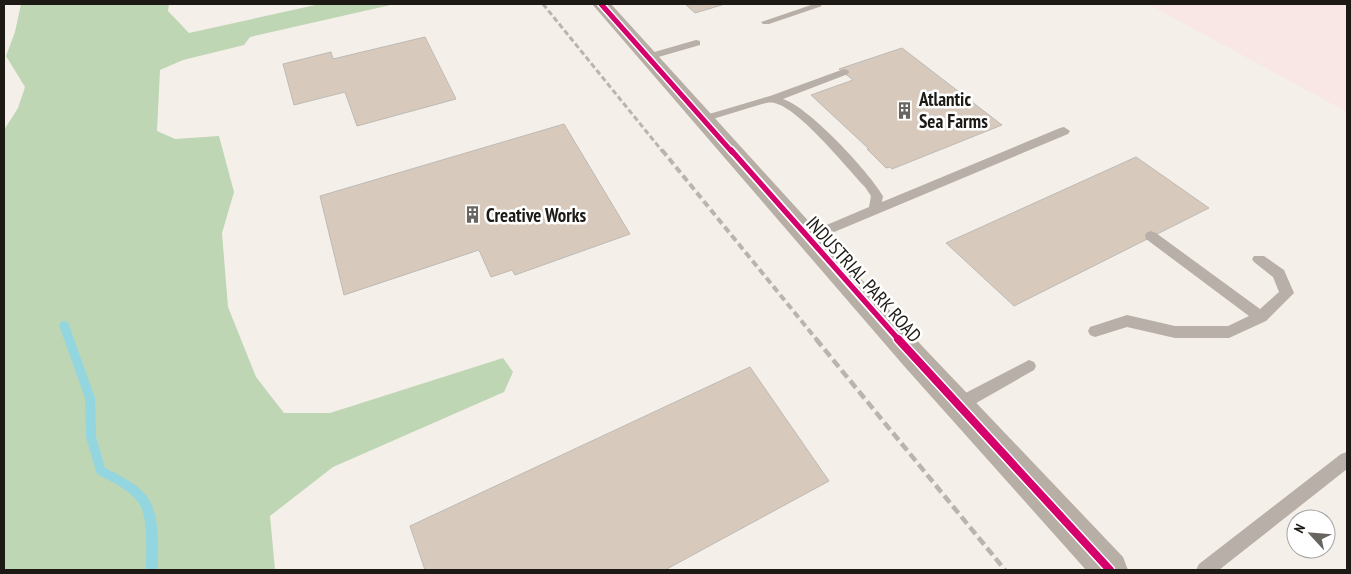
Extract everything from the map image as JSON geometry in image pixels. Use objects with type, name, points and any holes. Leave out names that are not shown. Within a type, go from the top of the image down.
[{"type":"street","name":"INDUSTRIAL PARK ROAD","points":[[600,4],[958,405],[1110,570]]},
{"type":"lane","points":[[785,4],[796,13]]},
{"type":"lane","points":[[766,22],[817,6]]},
{"type":"lane","points":[[648,57],[696,43]]},
{"type":"lane","points":[[703,120],[844,72]]},
{"type":"lane","points":[[772,98],[787,103],[801,114],[869,184],[877,196],[875,210]]},
{"type":"lane","points":[[808,238],[1064,131]]},
{"type":"lane","points":[[1151,236],[1261,317]]},
{"type":"lane","points":[[1095,330],[1127,321],[1175,332],[1229,332],[1261,317],[1287,293],[1279,274],[1259,259]]},
{"type":"lane","points":[[958,405],[1029,366]]},
{"type":"lane","points":[[1205,570],[1347,459]]},
{"type":"shaded area","points":[[1148,4],[1347,4],[1347,112]]},
{"type":"green space","points":[[21,4],[169,4],[168,11],[189,33],[320,4],[395,4],[250,37],[244,45],[183,60],[160,70],[157,131],[175,139],[219,136],[234,192],[222,233],[228,307],[256,377],[284,413],[330,413],[503,358],[513,372],[504,392],[333,467],[270,516],[275,570],[4,570],[4,130],[18,108],[25,87],[6,56],[15,32]]},
{"type":"building","points":[[685,4],[725,4],[695,13]]},
{"type":"building","points":[[425,37],[456,99],[357,126],[345,92],[294,105],[283,64],[331,52],[333,59]]},
{"type":"building","name":"Atlantic Sea Farms","points":[[902,48],[1002,125],[892,169],[890,167],[886,168],[867,149],[869,149],[811,95],[853,80],[839,69]]},
{"type":"building","name":"Creative Works","points":[[564,124],[630,234],[515,275],[512,270],[491,277],[479,250],[344,295],[320,196]]},
{"type":"building","points":[[1136,157],[1209,208],[1014,306],[946,243]]},
{"type":"building","points":[[750,367],[829,481],[665,570],[425,570],[410,526]]},
{"type":"waterway","points":[[64,325],[90,398],[91,437],[101,471],[119,480],[136,492],[147,508],[151,535],[152,570]]},
{"type":"railway","points":[[543,4],[663,152]]},
{"type":"railway","points":[[662,150],[817,340]]},
{"type":"railway","points":[[816,339],[1005,570]]},
{"type":"cycle path","points":[[601,4],[914,357],[1110,570]]},
{"type":"place","name":"Atlantic Sea Farms","points":[[905,110]]},
{"type":"place","name":"Creative Works","points":[[472,215]]}]
